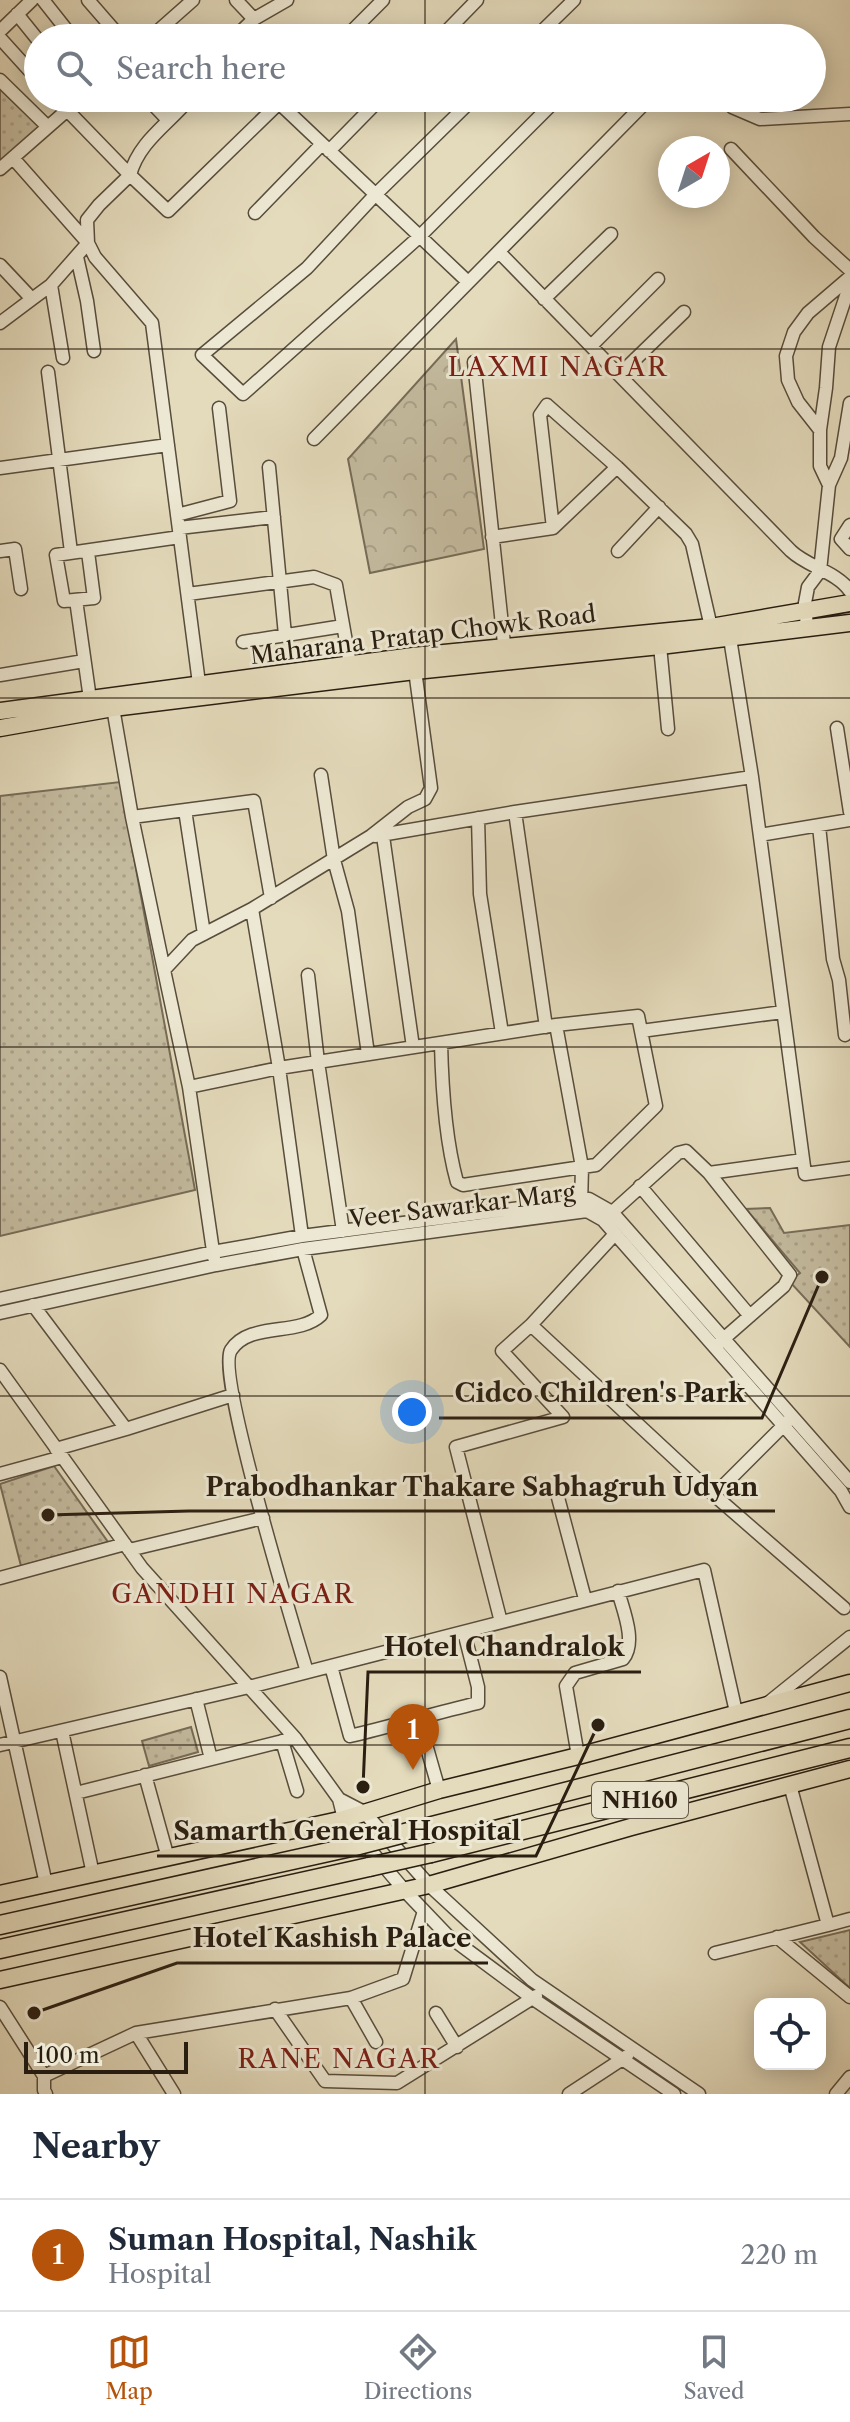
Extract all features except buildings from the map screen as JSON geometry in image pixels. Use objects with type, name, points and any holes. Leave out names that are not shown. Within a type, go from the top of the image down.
[{"type":"highway","name":"NH160","points":[[0,1925],[401,1834],[850,1719]]},
{"type":"highway","name":"NH160","points":[[0,1949],[431,1853],[850,1748]]},
{"type":"main road","name":"Maharana Pratap Chowk Road","points":[[505,654],[660,646],[805,609],[850,603]]},
{"type":"main road","name":"Maharana Pratap Chowk Road","points":[[0,728],[112,702],[414,663],[723,630],[807,628],[850,623]]},
{"type":"main road","name":"Maharana Pratap Chowk Road","points":[[200,692],[350,664],[414,663]]},
{"type":"main road","name":"Maharana Pratap Chowk Road","points":[[0,711],[90,699],[112,702]]},
{"type":"main road","points":[[0,1894],[344,1819],[439,1790],[850,1683]]},
{"type":"main road","points":[[0,1980],[405,1891],[850,1769]]},
{"type":"street","points":[[0,31],[32,0]]},
{"type":"street","points":[[43,0],[62,24]]},
{"type":"street","points":[[88,0],[109,24]]},
{"type":"street","points":[[166,24],[193,0]]},
{"type":"street","points":[[236,0],[254,19]]},
{"type":"street","points":[[249,24],[287,0]]},
{"type":"street","points":[[359,24],[383,0]]},
{"type":"street","points":[[454,24],[477,0]]},
{"type":"street","points":[[549,24],[574,0]]},
{"type":"street","points":[[17,14],[25,24]]},
{"type":"street","points":[[0,38],[24,65]]},
{"type":"street","points":[[0,80],[24,104]]},
{"type":"street","points":[[33,112],[48,127]]},
{"type":"street","points":[[0,169],[65,112]]},
{"type":"street","points":[[69,112],[168,211],[270,112]]},
{"type":"street","points":[[160,112],[168,120]]},
{"type":"street","points":[[0,323],[51,285],[77,257],[88,243],[87,220],[130,175],[134,158],[176,112]]},
{"type":"street","points":[[293,112],[375,195],[468,282]]},
{"type":"street","points":[[255,213],[365,112]]},
{"type":"street","points":[[460,112],[375,195],[307,268],[202,355],[243,394],[419,237],[544,112]]},
{"type":"street","points":[[314,439],[636,112]]},
{"type":"street","points":[[744,112],[760,119],[850,114]]},
{"type":"street","points":[[731,149],[814,237],[850,270]]},
{"type":"street","points":[[13,158],[88,243],[95,257],[152,323],[200,692]]},
{"type":"street","points":[[544,299],[611,234]]},
{"type":"street","points":[[499,252],[791,551],[845,584],[850,591]]},
{"type":"street","points":[[77,257],[94,351]]},
{"type":"street","points":[[0,265],[32,299]]},
{"type":"street","points":[[820,430],[798,402],[788,380],[786,356],[794,332],[808,313],[850,277]]},
{"type":"street","points":[[591,346],[658,279]]},
{"type":"street","points":[[829,485],[820,466],[820,430],[829,347],[850,284]]},
{"type":"street","points":[[51,285],[63,358]]},
{"type":"street","points":[[619,375],[684,312]]},
{"type":"street","points":[[474,362],[505,654]]},
{"type":"street","points":[[48,372],[71,552]]},
{"type":"street","points":[[807,628],[805,609],[808,587],[820,571],[829,485],[841,458],[850,403]]},
{"type":"street","points":[[553,528],[540,415],[547,405],[659,507],[692,544],[723,630],[752,777],[805,1174],[850,1168]]},
{"type":"street","points":[[179,527],[230,501],[219,408]]},
{"type":"street","points":[[0,468],[168,445]]},
{"type":"street","points":[[269,467],[285,635]]},
{"type":"street","points":[[492,537],[553,528],[617,467]]},
{"type":"street","points":[[618,551],[659,507]]},
{"type":"street","points":[[88,552],[94,598],[64,601],[56,555],[88,552],[179,527],[274,517]]},
{"type":"street","points":[[850,525],[841,539],[850,549]]},
{"type":"street","points":[[0,551],[15,549],[21,589]]},
{"type":"street","points":[[188,594],[314,577],[336,585],[350,664]]},
{"type":"street","points":[[76,600],[90,699]]},
{"type":"street","points":[[243,642],[343,626]]},
{"type":"street","points":[[660,646],[668,729]]},
{"type":"street","points":[[0,675],[84,661]]},
{"type":"street","points":[[164,970],[192,940],[252,909],[334,860],[378,833],[408,807],[425,799],[431,788],[414,663]]},
{"type":"street","points":[[112,702],[132,817],[189,1087],[214,1258]]},
{"type":"street","points":[[837,728],[850,812]]},
{"type":"street","points":[[321,775],[334,860],[348,911],[368,1054]]},
{"type":"street","points":[[378,833],[752,777]]},
{"type":"street","points":[[132,817],[254,801],[271,898]]},
{"type":"street","points":[[185,810],[204,934]]},
{"type":"street","points":[[515,812],[551,1026],[582,1167],[581,1204]]},
{"type":"street","points":[[478,818],[480,894],[502,1033]]},
{"type":"street","points":[[760,835],[850,820]]},
{"type":"street","points":[[819,826],[833,959],[839,980],[845,1035]]},
{"type":"street","points":[[378,833],[413,1047]]},
{"type":"street","points":[[252,909],[279,1068],[303,1242],[321,1315],[306,1323],[252,1335],[234,1347],[228,1358],[233,1395],[263,1518],[307,1672]]},
{"type":"street","points":[[308,975],[343,1231]]},
{"type":"street","points":[[641,1031],[783,1012]]},
{"type":"street","points":[[189,1087],[279,1068],[502,1033],[638,1016],[656,1106],[598,1163],[463,1185],[457,1182],[448,1136],[441,1043]]},
{"type":"street","points":[[608,1216],[678,1153],[686,1151],[709,1173],[790,1275],[784,1286],[719,1342]]},
{"type":"street","points":[[709,1173],[803,1160]]},
{"type":"street","points":[[640,1186],[750,1316]]},
{"type":"street","name":"Veer Sawarkar Marg","points":[[0,1299],[303,1242],[581,1204]]},
{"type":"street","name":"Veer Sawarkar Marg","points":[[303,1242],[343,1231],[581,1204],[592,1213],[608,1216],[788,1421],[850,1507]]},
{"type":"street","name":"Veer Sawarkar Marg","points":[[608,1216],[615,1234],[719,1342]]},
{"type":"street","points":[[501,1622],[456,1447],[563,1417],[502,1351],[531,1325],[615,1234]]},
{"type":"street","name":"Veer Sawarkar Marg","points":[[0,1313],[214,1258]]},
{"type":"street","points":[[33,1305],[126,1429]]},
{"type":"street","points":[[531,1325],[714,1495],[844,1608]]},
{"type":"street","points":[[0,1370],[142,1568],[249,1687],[339,1799],[364,1812],[429,1885],[532,1980],[699,2094]]},
{"type":"street","points":[[0,1397],[16,1393]]},
{"type":"street","points":[[0,1474],[233,1395]]},
{"type":"street","points":[[714,1495],[788,1421]]},
{"type":"street","name":"Veer Sawarkar Marg","points":[[788,1421],[850,1482]]},
{"type":"street","points":[[556,1490],[585,1599]]},
{"type":"street","points":[[0,1578],[263,1518]]},
{"type":"street","points":[[6,1744],[249,1687],[704,1570],[736,1712]]},
{"type":"street","points":[[578,1756],[566,1686],[575,1673],[623,1659],[628,1653],[628,1632],[618,1591]]},
{"type":"street","points":[[331,1666],[350,1736],[419,1720],[430,1714],[478,1703],[478,1687],[464,1632]]},
{"type":"street","points":[[767,1704],[850,1637]]},
{"type":"street","points":[[0,1677],[6,1744],[46,1884]]},
{"type":"street","points":[[196,1699],[211,1759]]},
{"type":"street","points":[[419,1720],[439,1790]]},
{"type":"street","points":[[62,1731],[93,1874]]},
{"type":"street","points":[[76,1793],[289,1740]]},
{"type":"street","points":[[289,1740],[297,1791]]},
{"type":"street","points":[[145,1775],[168,1858]]},
{"type":"street","points":[[790,1785],[828,1925]]},
{"type":"street","points":[[339,1799],[344,1819],[447,1935],[532,1998],[674,2094]]},
{"type":"street","points":[[44,2076],[136,2033],[351,1998],[403,1979],[424,1911]]},
{"type":"street","points":[[715,1953],[850,1919]]},
{"type":"street","points":[[777,1937],[850,1997]]},
{"type":"street","points":[[275,2009],[325,2081],[401,2089],[457,2047],[546,1990]]},
{"type":"street","points":[[351,1998],[376,2042]]},
{"type":"street","points":[[0,2007],[44,2076],[46,2094]]},
{"type":"street","points":[[436,2013],[457,2047]]},
{"type":"street","points":[[136,2033],[174,2094]]},
{"type":"street","points":[[569,2094],[635,2050]]},
{"type":"street","points":[[836,2094],[850,2077]]},
{"type":"green space","points":[[0,89],[42,129],[0,165]]},
{"type":"green space","points":[[456,339],[484,549],[370,573],[348,459]]},
{"type":"green space","points":[[120,782],[195,1190],[0,1236],[0,796]]},
{"type":"green space","points":[[770,1208],[784,1233],[850,1225],[850,1347],[789,1281],[800,1273],[746,1209]]},
{"type":"green space","points":[[54,1466],[108,1542],[21,1566],[0,1484]]},
{"type":"green space","points":[[191,1727],[198,1752],[149,1766],[142,1741]]},
{"type":"green space","points":[[850,1930],[850,1988],[800,1942]]},
{"type":"place","name":"Cidco Children's Park","points":[[822,1277]]},
{"type":"place","name":"Prabodhankar Thakare Sabhagruh Udyan","points":[[48,1515]]},
{"type":"place","name":"Samarth General Hospital","points":[[598,1725]]},
{"type":"place","name":"Suman Hospital, Nashik","points":[[413,1770]]},
{"type":"place","name":"Hotel Chandralok","points":[[363,1787]]},
{"type":"place","name":"Hotel Kashish Palace","points":[[34,2013]]},
{"type":"district","name":"LAXMI NAGAR","points":[[558,367]]},
{"type":"district","name":"GANDHI NAGAR","points":[[233,1594]]},
{"type":"district","name":"RANE NAGAR","points":[[339,2059]]}]
